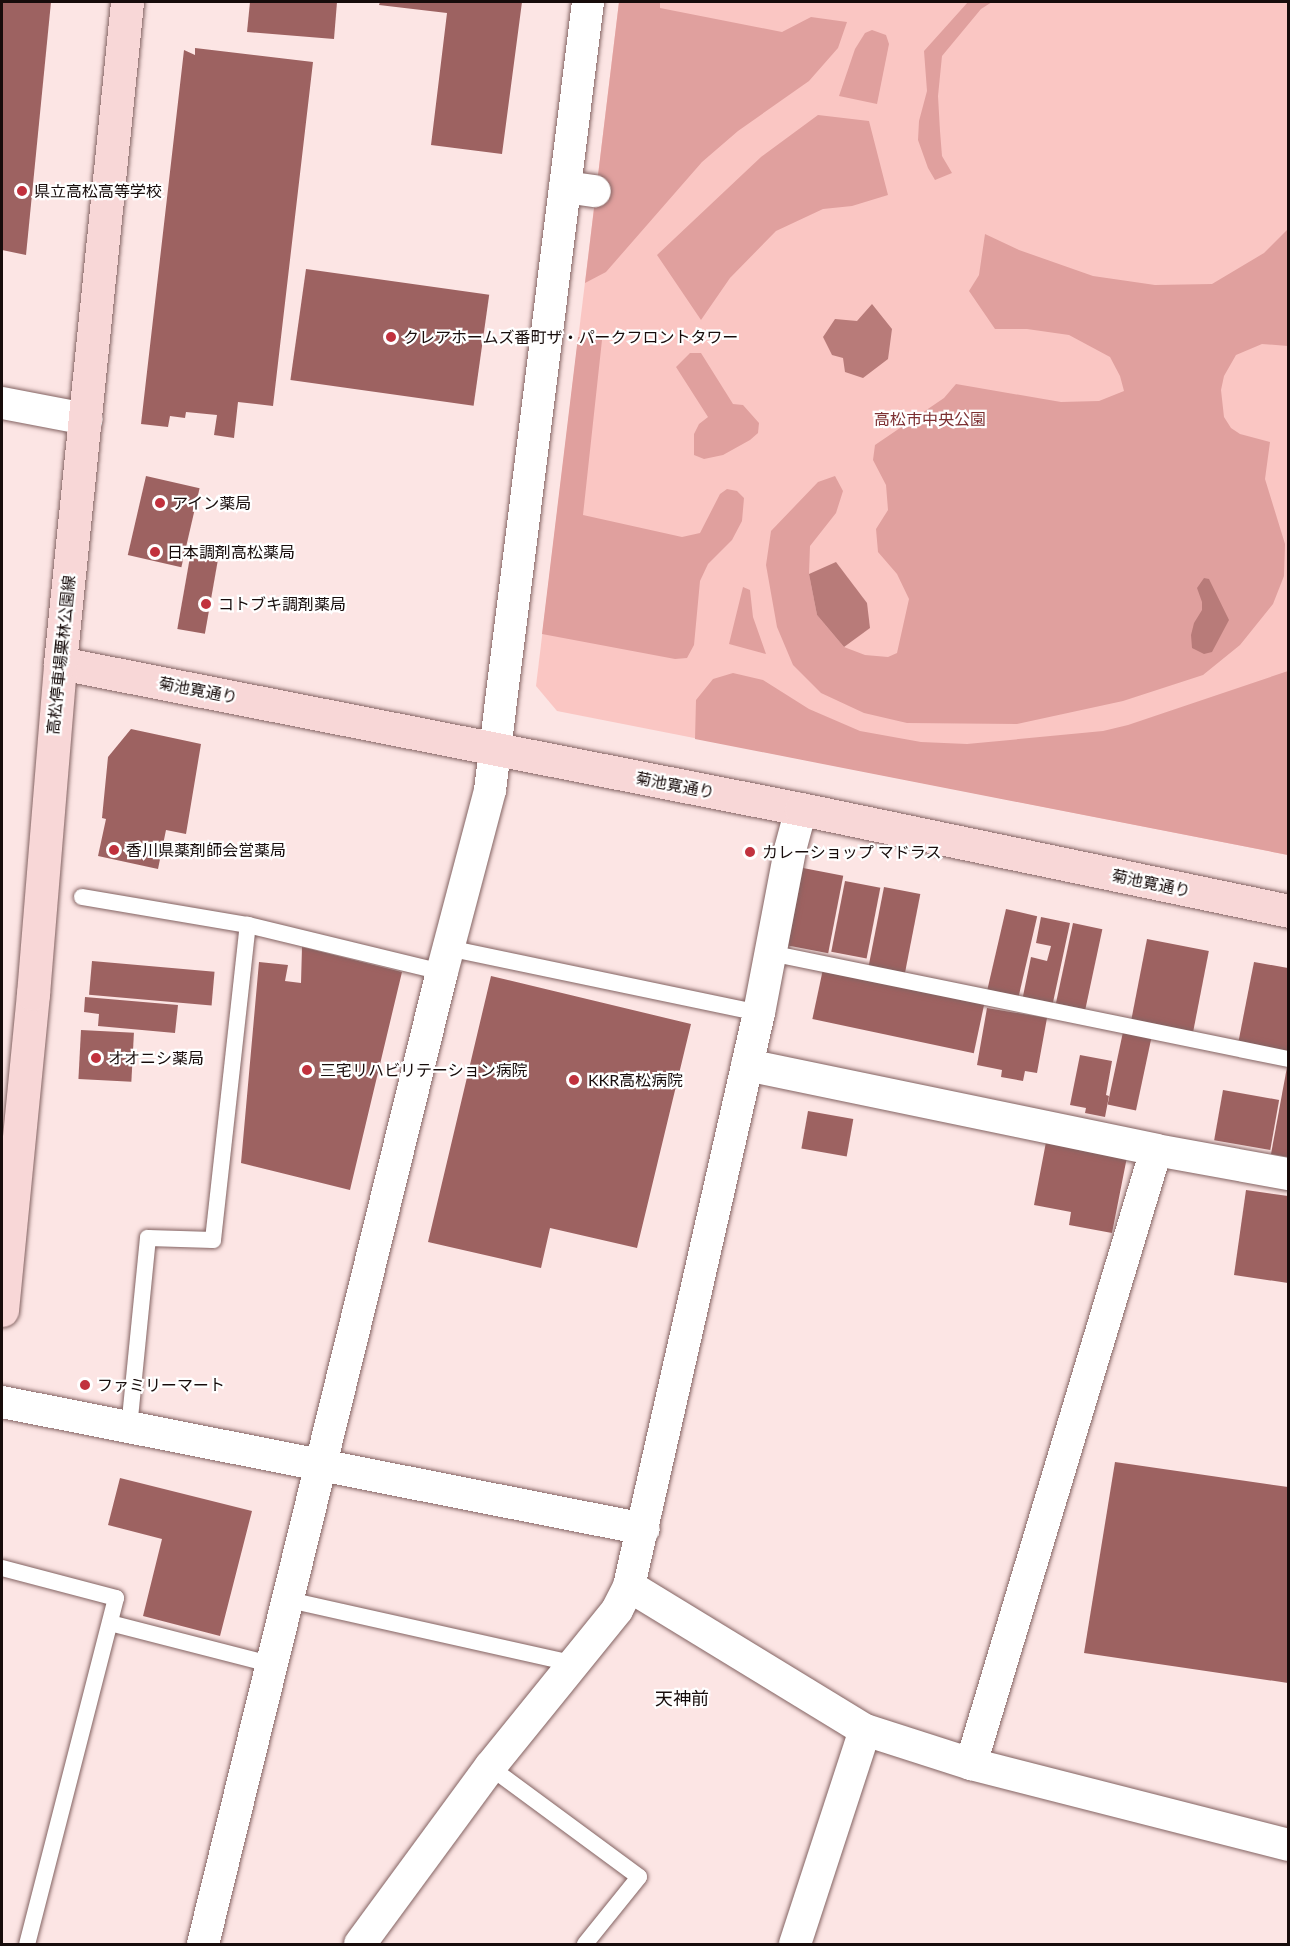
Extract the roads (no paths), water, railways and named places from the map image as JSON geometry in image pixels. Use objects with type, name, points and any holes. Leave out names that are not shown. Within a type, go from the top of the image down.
[{"type":"main road","name":"高松停車場栗林公園線","points":[[2,1310],[32,1006],[60,663],[128,2]]},
{"type":"main road","name":"菊池寛通り","points":[[60,663],[801,809],[1288,910]]},
{"type":"street","points":[[203,1944],[445,960],[490,790],[497,750],[588,2]]},
{"type":"street","points":[[565,187],[595,191]]},
{"type":"street","points":[[2,403],[86,419]]},
{"type":"street","points":[[360,1944],[490,1767],[617,1610],[629,1586],[644,1529],[759,1013],[790,850],[801,809]]},
{"type":"street","points":[[747,1065],[1156,1150],[1288,1174]]},
{"type":"street","points":[[971,1764],[1156,1150]]},
{"type":"street","points":[[2,1402],[644,1529]]},
{"type":"street","points":[[629,1586],[865,1730],[971,1764],[1288,1845]]},
{"type":"street","points":[[795,1944],[865,1730]]},
{"type":"lane","points":[[82,897],[759,1013]]},
{"type":"lane","points":[[129,1428],[148,1238],[213,1240],[248,925]]},
{"type":"lane","points":[[770,953],[1288,1059]]},
{"type":"lane","points":[[2,1568],[116,1598],[27,1944]]},
{"type":"lane","points":[[289,1600],[575,1664]]},
{"type":"lane","points":[[110,1623],[273,1665]]},
{"type":"lane","points":[[490,1767],[639,1877],[585,1944]]},
{"type":"place","name":"県立高松高等学校","points":[[22,191]]},
{"type":"place","name":"クレアホームズ番町ザ・パークフロントタワー","points":[[391,337]]},
{"type":"place","name":"アイン薬局","points":[[160,503]]},
{"type":"place","name":"日本調剤高松薬局","points":[[155,552]]},
{"type":"place","name":"コトブキ調剤薬局","points":[[206,604]]},
{"type":"place","name":"香川県薬剤師会営薬局","points":[[114,850]]},
{"type":"place","name":"カレーショップ マドラス","points":[[750,852]]},
{"type":"place","name":"オオニシ薬局","points":[[96,1058]]},
{"type":"place","name":"三宅リハビリテーション病院","points":[[307,1070]]},
{"type":"place","name":"KKR高松病院","points":[[574,1080]]},
{"type":"place","name":"ファミリーマート","points":[[85,1385]]},
{"type":"district","name":"天神前","points":[[682,1698]]},
{"type":"park label","name":"高松市中央公園","points":[[930,419]]}]
